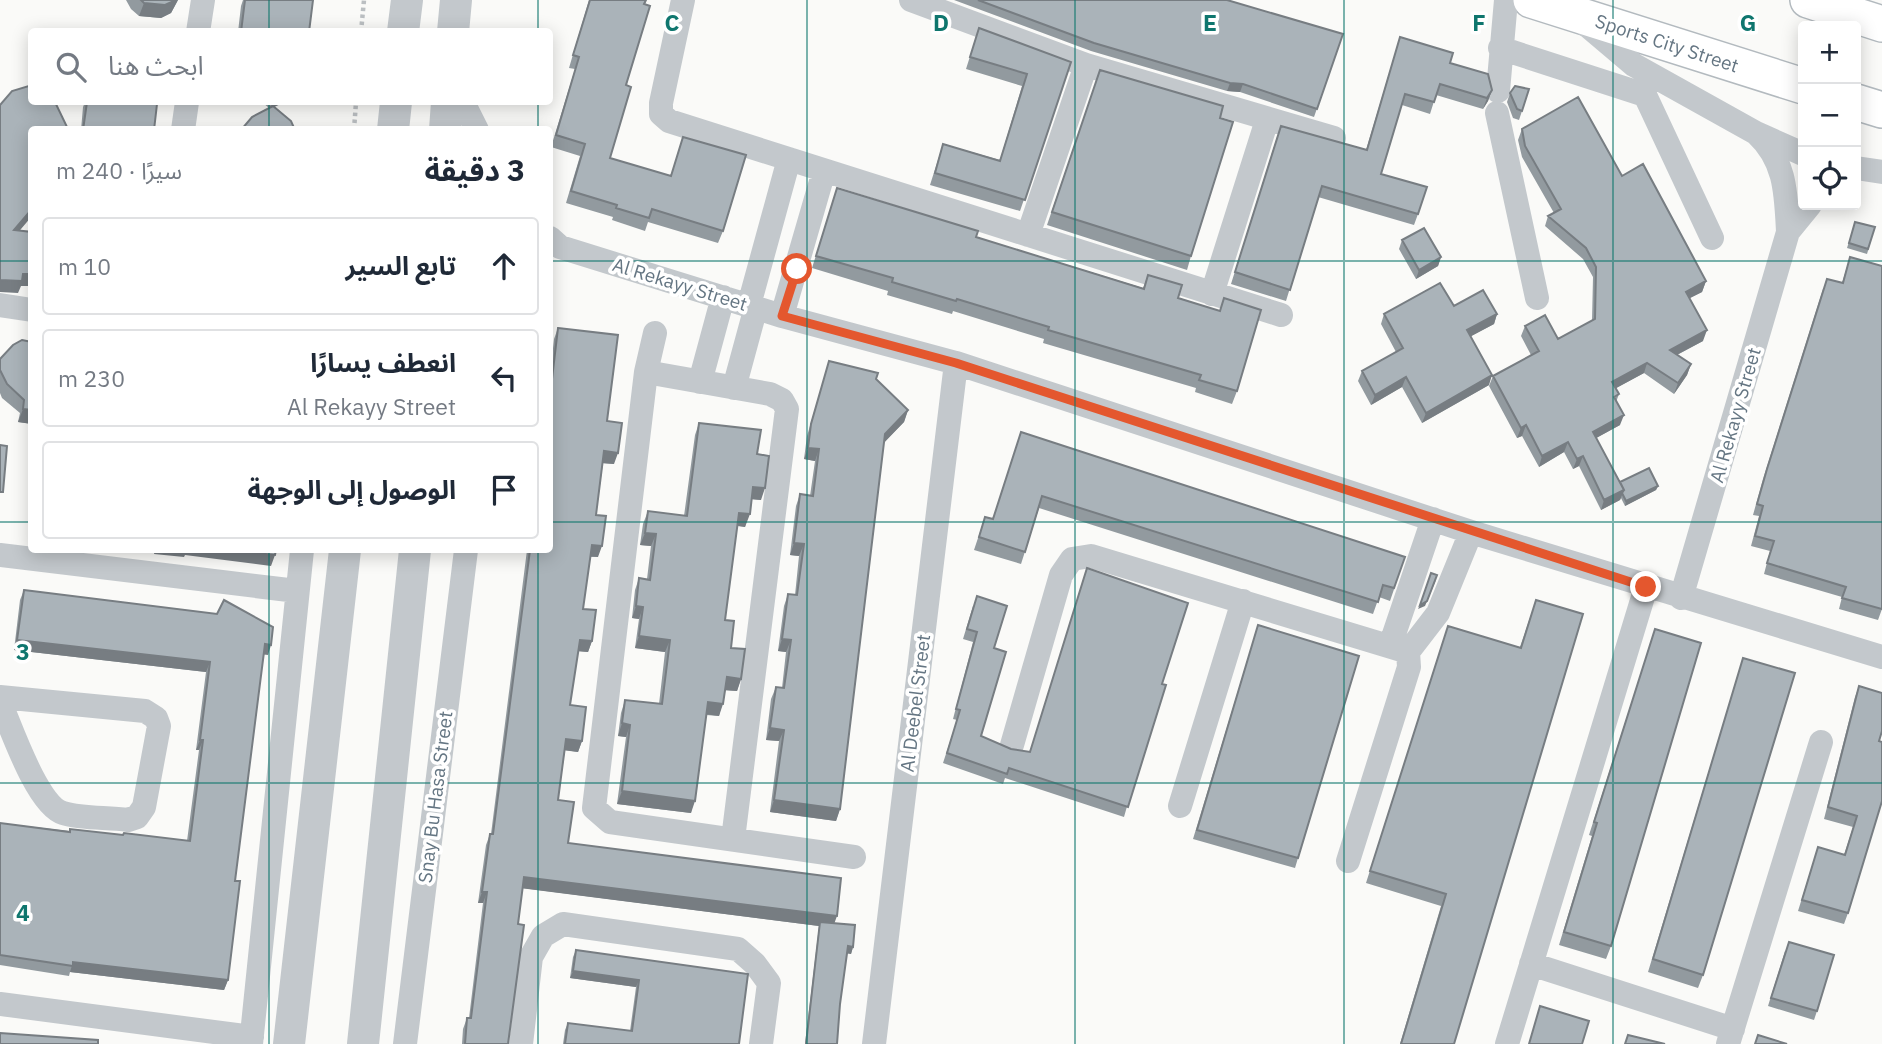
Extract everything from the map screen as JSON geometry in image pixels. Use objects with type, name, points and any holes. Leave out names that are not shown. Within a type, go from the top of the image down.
[{"type":"main road","name":"Sports City Street","points":[[1531,0],[1798,84]]},
{"type":"main road","points":[[1808,0],[1882,24]]},
{"type":"main road","points":[[1861,104],[1882,110]]},
{"type":"street","points":[[199,28],[203,0]]},
{"type":"street","points":[[404,28],[407,0]]},
{"type":"street","points":[[453,28],[456,0]]},
{"type":"street","points":[[682,0],[661,114],[669,121],[1281,315]]},
{"type":"street","points":[[911,0],[1086,65],[1335,138]]},
{"type":"street","points":[[1506,0],[1500,48],[1498,102],[1536,298]]},
{"type":"street","name":"Al Rekayy Street","points":[[1570,12],[1634,65],[1756,133],[1798,152]]},
{"type":"street","points":[[1500,48],[1645,94],[1712,238]]},
{"type":"street","points":[[1028,235],[1086,65]]},
{"type":"street","points":[[184,126],[187,105]]},
{"type":"street","points":[[393,126],[396,105]]},
{"type":"street","points":[[445,126],[447,105]]},
{"type":"street","points":[[464,105],[475,126]]},
{"type":"street","points":[[1212,294],[1268,120]]},
{"type":"street","name":"Al Rekayy Street","points":[[1681,598],[1788,232],[1786,190],[1780,164],[1756,133]]},
{"type":"street","points":[[734,388],[789,159]]},
{"type":"street","points":[[782,316],[824,171]]},
{"type":"street","name":"Al Rekayy Street","points":[[1788,232],[1806,210]]},
{"type":"street","name":"Al Rekayy Street","points":[[553,245],[782,316],[956,363],[1471,533],[1882,657]]},
{"type":"street","points":[[700,382],[723,297]]},
{"type":"street","points":[[0,305],[28,309]]},
{"type":"street","points":[[654,333],[646,373],[594,808],[610,822],[854,858]]},
{"type":"street","name":"Al Deebel Street","points":[[874,1044],[956,363]]},
{"type":"street","points":[[646,373],[770,394],[782,400],[789,419],[733,839]]},
{"type":"street","points":[[1348,861],[1409,667],[1399,649],[1433,519]]},
{"type":"street","points":[[1399,649],[1438,613],[1471,533]]},
{"type":"street","points":[[0,1004],[252,1040],[302,553]]},
{"type":"street","points":[[289,1044],[345,553]]},
{"type":"street","points":[[363,1044],[415,553]]},
{"type":"street","name":"Snay Bu Hasa Street","points":[[405,1044],[466,553]]},
{"type":"street","points":[[1012,745],[1061,575],[1072,559],[1091,556],[1399,649]]},
{"type":"street","points":[[0,577],[10,557],[297,591]]},
{"type":"street","points":[[1507,1044],[1646,587]]},
{"type":"street","points":[[1181,806],[1243,601]]},
{"type":"street","points":[[0,700],[145,711],[156,718],[159,726],[147,793],[144,807],[137,817],[128,820],[61,812],[47,801],[0,700]]},
{"type":"street","points":[[1531,964],[1731,1036],[1821,742]]},
{"type":"street","points":[[521,1044],[531,957],[543,936],[562,924],[738,949],[755,964],[769,983],[761,1044]]},
{"type":"path","points":[[361,28],[364,0]]},
{"type":"path","points":[[354,126],[356,105]]},
{"type":"building","points":[[141,0],[176,0],[165,5],[144,3]]},
{"type":"building","points":[[245,0],[313,0],[310,28],[242,28]]},
{"type":"building","points":[[590,0],[646,0],[644,4],[650,6],[626,85],[631,87],[610,158],[671,176],[683,137],[746,155],[723,231],[652,209],[649,218],[571,191],[585,144],[556,135],[579,57],[573,55]]},
{"type":"building","points":[[978,0],[1227,0],[1343,34],[1317,109],[1243,84],[1230,83],[1094,43]]},
{"type":"building","points":[[979,28],[1071,62],[1025,200],[935,173],[943,144],[1000,161],[1027,74],[970,57]]},
{"type":"building","points":[[1400,37],[1453,53],[1450,63],[1488,74],[1492,90],[1487,98],[1440,84],[1434,102],[1405,94],[1381,174],[1427,187],[1418,214],[1322,186],[1290,290],[1235,272],[1281,126],[1367,150]]},
{"type":"building","points":[[1100,70],[1223,106],[1220,118],[1233,122],[1191,256],[1052,212]]},
{"type":"building","points":[[28,86],[28,105],[56,105],[67,126],[28,126],[28,214],[14,230],[28,232],[28,274],[23,274],[22,281],[0,280],[0,105],[12,91]]},
{"type":"building","points":[[1515,86],[1529,89],[1522,111],[1517,109],[1510,93]]},
{"type":"building","points":[[1578,97],[1622,176],[1643,164],[1706,281],[1686,292],[1707,330],[1670,350],[1691,364],[1678,383],[1647,363],[1612,382],[1619,394],[1614,397],[1624,415],[1593,432],[1624,490],[1604,500],[1583,456],[1577,459],[1568,442],[1542,456],[1526,425],[1521,428],[1493,376],[1539,351],[1525,326],[1545,315],[1558,339],[1595,319],[1596,267],[1586,248],[1548,216],[1561,209],[1525,146],[1522,129]]},
{"type":"building","points":[[87,105],[157,105],[154,126],[84,126]]},
{"type":"building","points":[[273,106],[293,126],[244,126],[252,117]]},
{"type":"building","points":[[837,188],[978,231],[976,237],[1144,289],[1148,275],[1182,285],[1178,298],[1220,311],[1224,298],[1261,310],[1237,391],[1199,380],[1201,375],[1048,330],[1049,327],[957,299],[956,301],[892,282],[893,278],[816,256]]},
{"type":"building","points":[[1855,222],[1875,227],[1868,249],[1849,243]]},
{"type":"building","points":[[1424,228],[1441,257],[1419,270],[1402,240]]},
{"type":"building","points":[[1850,257],[1882,266],[1882,609],[1842,598],[1846,587],[1767,563],[1774,541],[1755,536],[1763,506],[1757,504],[1827,279],[1843,283]]},
{"type":"building","points":[[1440,283],[1454,306],[1483,290],[1497,314],[1467,330],[1492,375],[1426,413],[1406,377],[1375,395],[1362,371],[1403,348],[1384,314]]},
{"type":"building","points":[[558,328],[618,335],[607,421],[622,423],[618,453],[604,451],[596,515],[606,516],[602,546],[592,545],[583,609],[596,610],[592,641],[580,640],[570,705],[586,707],[582,741],[566,739],[558,800],[574,802],[568,843],[841,878],[837,916],[524,877],[518,924],[524,925],[508,1044],[465,1044],[467,1018],[471,1018],[487,892],[482,892],[490,834],[493,834],[530,553],[553,553],[553,370]]},
{"type":"building","points":[[22,340],[28,341],[28,410],[23,409],[24,400],[7,384],[0,370],[0,359]]},
{"type":"building","points":[[829,361],[878,373],[876,379],[908,410],[885,434],[840,809],[774,800],[784,730],[770,728],[776,687],[784,688],[791,640],[782,639],[788,594],[797,595],[804,544],[794,543],[800,494],[813,496],[819,449],[808,448],[811,424]]},
{"type":"building","points":[[699,423],[761,430],[757,454],[769,456],[765,488],[753,487],[750,514],[739,513],[725,620],[734,621],[731,648],[745,649],[741,679],[727,677],[723,704],[708,702],[695,801],[622,791],[630,725],[622,723],[625,700],[662,704],[670,640],[639,636],[643,607],[636,606],[639,578],[650,580],[656,534],[645,533],[648,511],[687,516]]},
{"type":"building","points":[[1021,432],[1405,557],[1394,588],[1383,585],[1378,602],[1042,496],[1025,552],[979,537],[985,517],[993,519]]},
{"type":"building","points":[[0,445],[7,446],[3,492],[0,492]]},
{"type":"building","points":[[1649,468],[1658,486],[1626,501],[1620,482]]},
{"type":"building","points":[[1087,568],[1188,603],[1128,807],[1009,768],[1007,774],[947,753],[960,710],[956,709],[977,632],[967,629],[977,596],[1007,606],[994,648],[1006,652],[981,736],[1011,749],[1030,752]]},
{"type":"building","points":[[1431,573],[1437,575],[1427,601],[1420,605]]},
{"type":"building","points":[[24,590],[217,614],[224,600],[273,627],[271,645],[265,644],[235,881],[240,881],[228,980],[73,962],[73,966],[0,955],[0,823],[70,832],[70,829],[124,833],[190,841],[210,662],[17,640]]},
{"type":"building","points":[[1536,600],[1583,614],[1454,1044],[1401,1044],[1446,894],[1370,871],[1448,626],[1521,648]]},
{"type":"building","points":[[1258,625],[1359,656],[1298,858],[1197,830]]},
{"type":"building","points":[[1655,629],[1701,643],[1611,946],[1564,932],[1597,823],[1594,822]]},
{"type":"building","points":[[1743,658],[1795,673],[1703,975],[1653,959]]},
{"type":"building","points":[[1859,686],[1882,693],[1882,731],[1879,741],[1882,742],[1882,801],[1848,913],[1802,900],[1818,847],[1845,855],[1857,816],[1828,807]]},
{"type":"building","points":[[820,922],[855,925],[853,947],[848,946],[837,1044],[806,1044]]},
{"type":"building","points":[[1789,942],[1834,955],[1817,1011],[1771,998]]},
{"type":"building","points":[[576,950],[748,974],[739,1044],[565,1044],[568,1023],[632,1031],[639,980],[573,971]]},
{"type":"building","points":[[1540,1006],[1589,1021],[1582,1044],[1529,1044]]},
{"type":"building","points":[[0,1033],[98,1040],[98,1044],[0,1044]]},
{"type":"building","points":[[1628,1035],[1665,1044],[1625,1044]]},
{"type":"building","points":[[1758,1035],[1787,1044],[1755,1044]]},
{"type":"route","points":[[797,269],[782,316],[956,363],[1471,533],[1646,587]]}]
